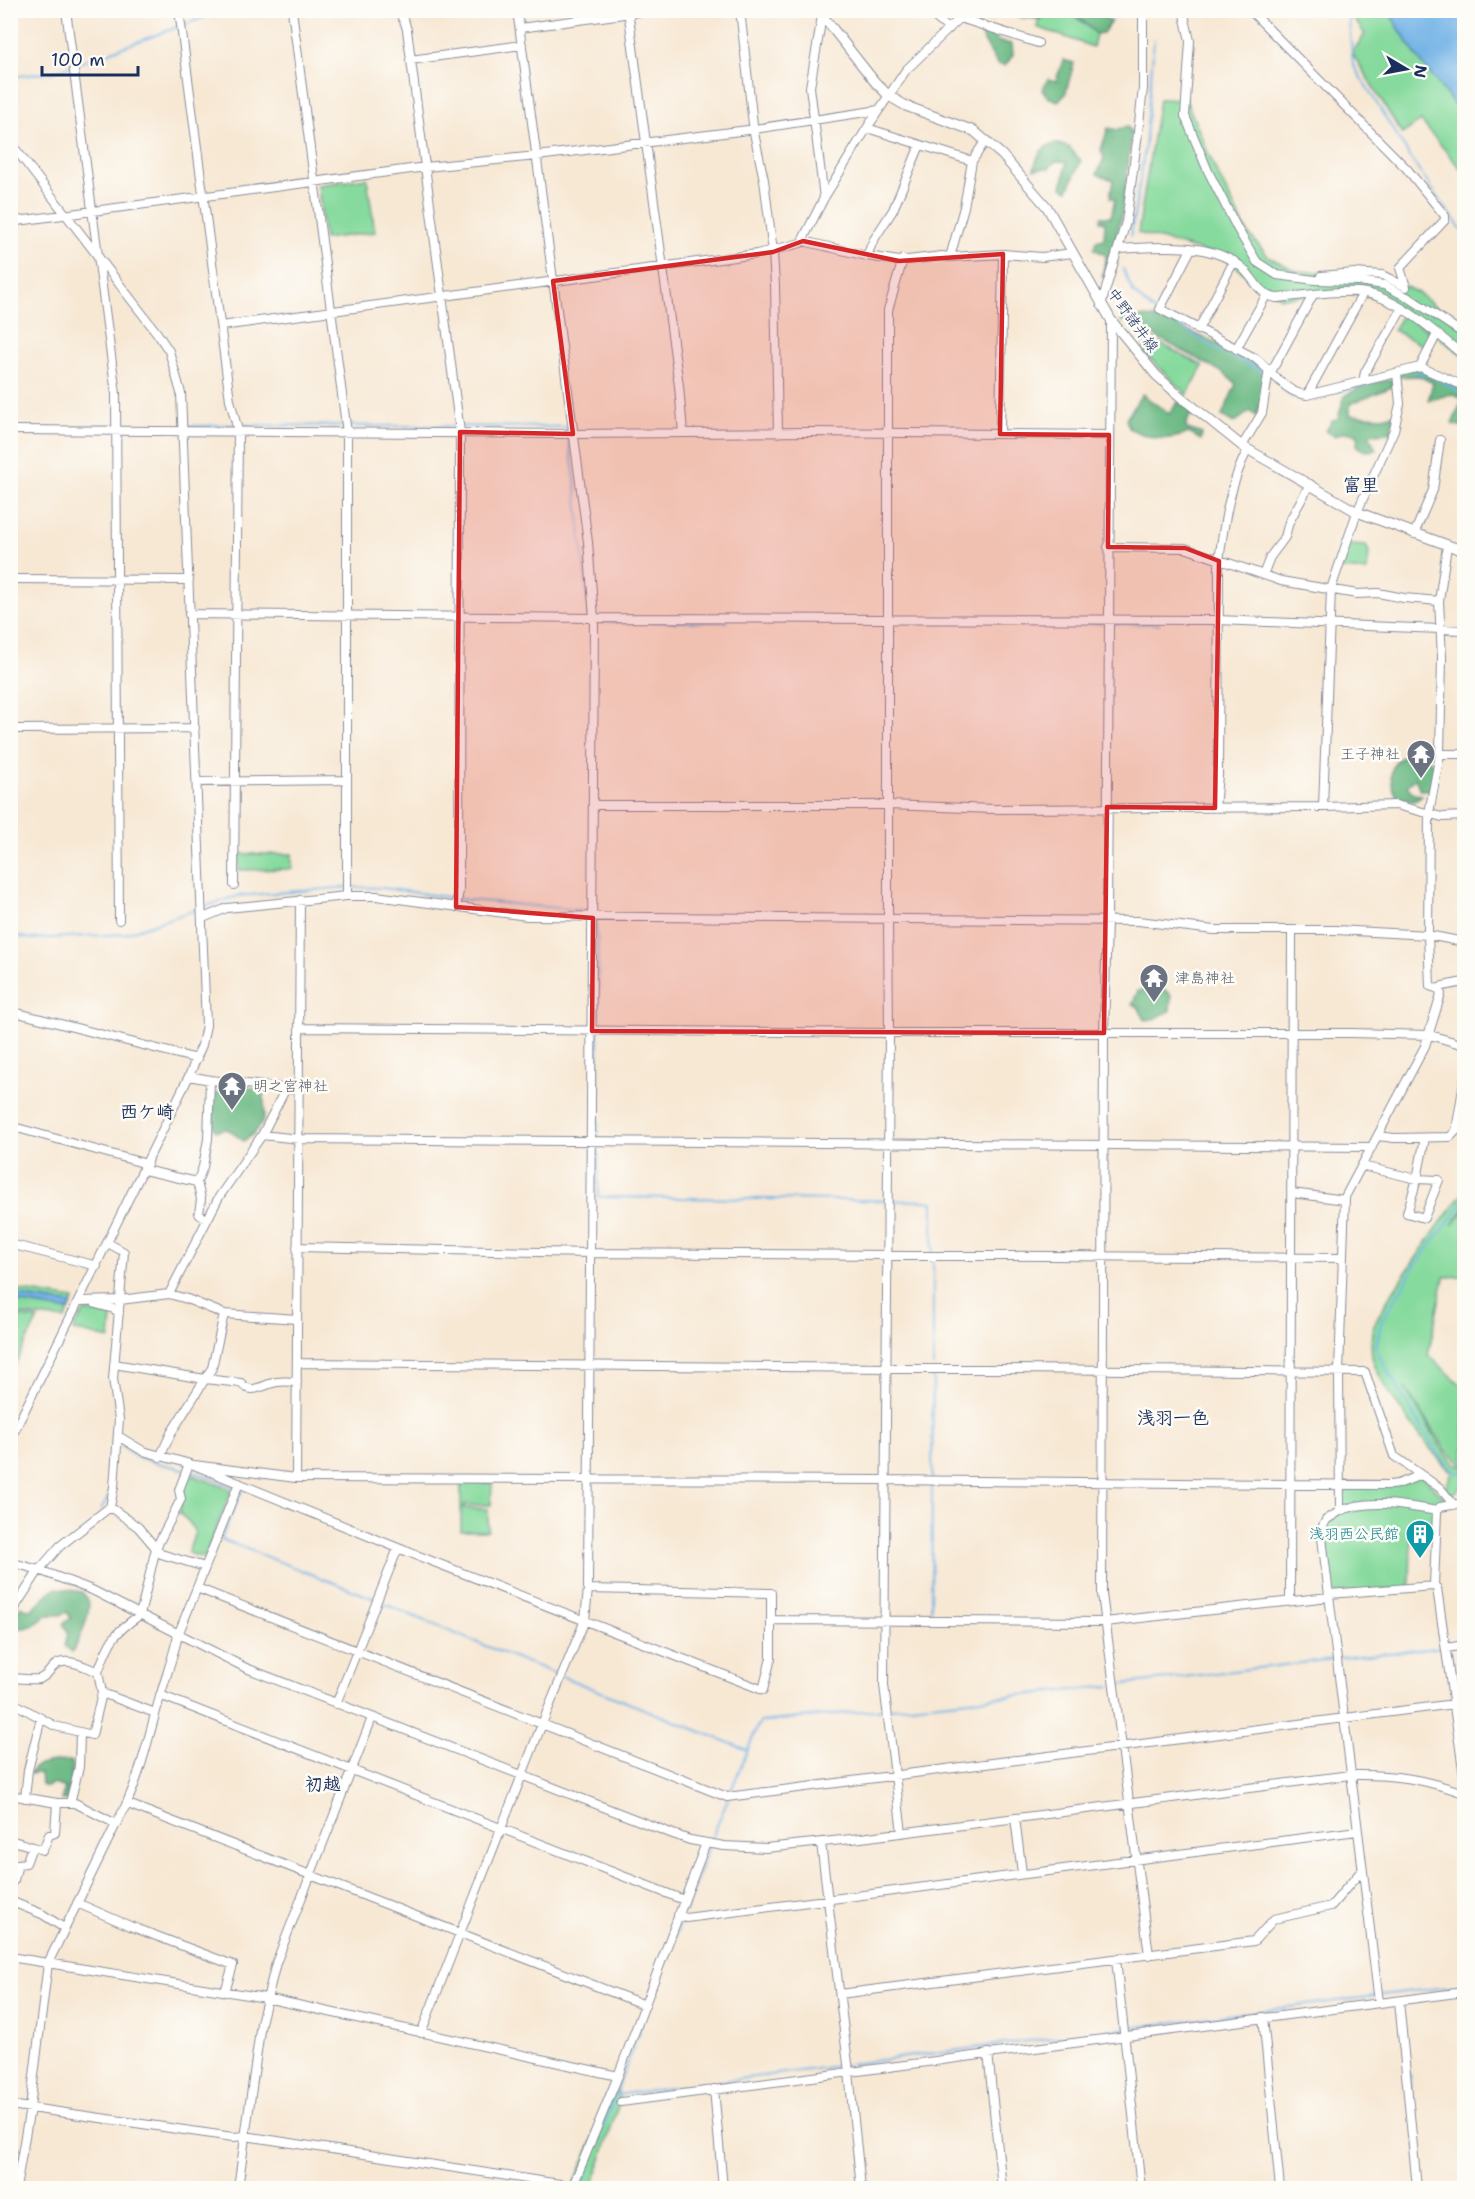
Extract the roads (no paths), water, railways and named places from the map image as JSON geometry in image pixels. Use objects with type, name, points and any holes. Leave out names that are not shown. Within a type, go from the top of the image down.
[{"type":"main road","name":"中野諸井線","points":[[820,13],[874,82],[889,96],[906,106],[974,131],[986,140],[1031,186],[1047,207],[1101,305],[1156,375],[1245,447],[1357,512],[1464,551]]},
{"type":"street","points":[[66,10],[116,394],[119,920]]},
{"type":"street","points":[[179,10],[230,400],[238,431],[234,885]]},
{"type":"street","points":[[292,10],[347,433],[347,896]]},
{"type":"street","points":[[398,10],[405,22],[460,432],[459,891],[456,907]]},
{"type":"street","points":[[422,2032],[585,1620],[588,1589],[594,618],[588,542],[517,10]]},
{"type":"street","points":[[520,28],[653,10]]},
{"type":"street","points":[[740,10],[773,252],[778,433]]},
{"type":"street","points":[[926,10],[949,29]]},
{"type":"street","points":[[1101,305],[1126,222],[1143,88],[1143,10]]},
{"type":"street","points":[[1183,10],[1190,41],[1185,116],[1251,254],[1257,262],[1277,275],[1299,279],[1359,281],[1384,285],[1411,298],[1458,330]]},
{"type":"street","points":[[1250,10],[1407,170],[1445,216],[1445,220],[1400,268],[1406,288],[1382,275],[1354,273],[1299,279]]},
{"type":"street","points":[[628,12],[679,386],[683,434]]},
{"type":"street","points":[[820,13],[810,87],[824,198]]},
{"type":"street","points":[[221,326],[773,252],[801,243],[824,198],[906,70],[962,14],[1038,43]]},
{"type":"street","points":[[410,60],[522,45]]},
{"type":"street","points":[[10,222],[426,167],[537,156],[879,111]]},
{"type":"street","points":[[867,128],[972,161]]},
{"type":"street","points":[[950,257],[964,207],[972,161],[986,140]]},
{"type":"street","points":[[10,142],[98,254],[168,351],[181,393],[206,1025],[205,1036],[197,1059],[97,1266],[83,1301],[72,1316],[10,1440]]},
{"type":"street","points":[[867,256],[873,241],[893,210],[920,146]]},
{"type":"street","points":[[803,241],[899,261],[942,256],[1042,257],[1072,254]]},
{"type":"street","points":[[1119,249],[1167,246],[1216,254],[1234,261],[1249,274],[1266,296],[1276,298],[1343,292],[1363,293],[1378,297],[1402,309],[1464,356]]},
{"type":"street","points":[[1191,249],[1160,309],[1255,358],[1270,370],[1290,392],[1307,395],[1419,367],[1464,384]]},
{"type":"street","points":[[1000,434],[1004,255]]},
{"type":"street","points":[[902,1833],[884,1685],[884,1619],[890,1033],[888,310],[903,259]]},
{"type":"street","points":[[1198,330],[1234,261]]},
{"type":"street","points":[[1307,395],[1363,293]]},
{"type":"street","points":[[1215,808],[1218,775],[1219,561],[1223,527],[1245,447],[1262,413],[1270,370],[1313,295]]},
{"type":"street","points":[[1236,349],[1266,296]]},
{"type":"street","points":[[1363,381],[1365,372],[1402,309]]},
{"type":"street","points":[[1111,320],[1107,920],[1104,1033],[1102,1585],[1149,1955]]},
{"type":"street","points":[[1419,367],[1437,334]]},
{"type":"street","points":[[1323,807],[1330,589],[1357,512],[1399,414],[1397,374]]},
{"type":"street","points":[[10,430],[1110,435]]},
{"type":"street","points":[[1414,534],[1433,490],[1440,440]]},
{"type":"street","points":[[1263,575],[1270,557],[1285,537],[1289,522],[1310,484]]},
{"type":"street","points":[[1439,989],[1430,986],[1429,813],[1440,754],[1441,629],[1439,601],[1447,546]]},
{"type":"street","points":[[1108,547],[1185,548],[1281,581],[1357,594],[1378,593],[1439,601]]},
{"type":"street","points":[[10,579],[189,580]]},
{"type":"street","points":[[189,614],[1218,620],[1464,630]]},
{"type":"street","points":[[10,729],[195,728]]},
{"type":"street","points":[[1440,754],[1464,754]]},
{"type":"street","points":[[197,782],[346,780]]},
{"type":"street","points":[[593,805],[888,805],[993,809],[1396,805],[1442,818],[1464,816]]},
{"type":"street","points":[[203,918],[227,908],[347,896],[376,896],[527,916],[1148,921],[1214,930],[1292,930],[1428,935],[1464,942]]},
{"type":"street","points":[[296,1478],[300,900]]},
{"type":"street","points":[[1290,1601],[1292,930]]},
{"type":"street","points":[[1439,989],[1443,986],[1464,982]]},
{"type":"street","points":[[1340,1511],[1339,1371],[1345,1200],[1430,1035],[1441,994],[1439,989]]},
{"type":"street","points":[[10,1011],[197,1059]]},
{"type":"street","points":[[300,1028],[1430,1035],[1464,1045]]},
{"type":"street","points":[[189,1076],[285,1090],[300,1090]]},
{"type":"street","points":[[207,1220],[199,1214],[201,1199],[198,1182],[204,1167],[208,1139],[210,1080]]},
{"type":"street","points":[[1378,1136],[1450,1137],[1456,1131],[1464,1082]]},
{"type":"street","points":[[169,1294],[219,1197],[262,1135],[285,1090]]},
{"type":"street","points":[[10,1126],[198,1182]]},
{"type":"street","points":[[262,1135],[299,1139],[1372,1147]]},
{"type":"street","points":[[1362,1166],[1417,1179],[1439,1180],[1424,1218],[1407,1213],[1417,1179],[1425,1138]]},
{"type":"street","points":[[1292,1193],[1345,1200]]},
{"type":"street","points":[[10,1621],[17,1604],[39,1570],[60,1546],[110,1507],[114,1487],[119,1419],[113,1379],[124,1252],[108,1243]]},
{"type":"street","points":[[10,1244],[97,1266]]},
{"type":"street","points":[[297,1246],[590,1253],[1343,1258]]},
{"type":"street","points":[[83,1301],[120,1300],[169,1294],[224,1314],[297,1319]]},
{"type":"street","points":[[83,1301],[114,1309],[119,1313]]},
{"type":"street","points":[[160,1456],[171,1433],[212,1368],[224,1314]]},
{"type":"street","points":[[297,1363],[1365,1372],[1394,1456],[1440,1488],[1454,1505]]},
{"type":"street","points":[[114,1364],[241,1383],[249,1389],[274,1383],[297,1382]]},
{"type":"street","points":[[118,1436],[143,1451],[191,1465],[239,1483],[398,1548],[763,1690],[771,1658],[771,1593],[588,1589]]},
{"type":"street","points":[[191,1465],[296,1478],[1398,1484],[1421,1475]]},
{"type":"street","points":[[10,1701],[55,1726],[92,1735],[102,1693],[98,1672],[106,1649],[116,1632],[140,1615],[156,1548],[181,1499],[179,1490],[191,1465]]},
{"type":"street","points":[[16,2188],[30,2108],[48,1963],[128,1804],[178,1635],[239,1483]]},
{"type":"street","points":[[1379,2002],[1321,1530],[1326,1520],[1340,1511],[1359,1505],[1409,1506],[1437,1510],[1440,1507],[1464,1503]]},
{"type":"street","points":[[110,1507],[138,1527],[161,1554],[205,1567]]},
{"type":"street","points":[[1437,1510],[1434,1586],[1437,1588],[1447,1648],[1464,1776]]},
{"type":"street","points":[[336,1704],[398,1548]]},
{"type":"street","points":[[10,1562],[39,1570],[92,1590],[246,1668],[673,1834],[706,1843],[743,1848],[821,1843],[1350,1775],[1394,1775],[1464,1793]]},
{"type":"street","points":[[771,1620],[1105,1622],[1329,1595],[1434,1586]]},
{"type":"street","points":[[197,1588],[727,1797],[1454,1704]]},
{"type":"street","points":[[1447,1648],[1464,1646]]},
{"type":"street","points":[[10,1678],[40,1679],[60,1662],[81,1664],[98,1672]]},
{"type":"street","points":[[102,1693],[155,1713]]},
{"type":"street","points":[[160,1695],[684,1900]]},
{"type":"street","points":[[25,1798],[28,1770],[41,1718]]},
{"type":"street","points":[[238,2188],[266,1998],[276,1963],[372,1718]]},
{"type":"street","points":[[70,1803],[79,1767],[80,1733]]},
{"type":"street","points":[[10,1795],[57,1803],[75,1803],[116,1824]]},
{"type":"street","points":[[10,1840],[43,1850],[49,1835],[55,1833],[57,1803]]},
{"type":"street","points":[[128,1804],[645,2005]]},
{"type":"street","points":[[1015,1818],[1022,1874]]},
{"type":"street","points":[[678,1915],[686,1918],[1357,1831]]},
{"type":"street","points":[[10,2105],[233,2137],[245,2136],[573,2187],[618,2076],[706,1843]]},
{"type":"street","points":[[821,1843],[861,2188]]},
{"type":"street","points":[[10,1884],[14,1881],[18,1864],[26,1863],[32,1847]]},
{"type":"street","points":[[840,1994],[1254,1941],[1274,1919],[1331,1906],[1362,1870]]},
{"type":"street","points":[[10,1901],[42,1914],[64,1928]]},
{"type":"street","points":[[77,1903],[233,1965],[225,1992]]},
{"type":"street","points":[[10,1957],[266,1998],[618,2076]]},
{"type":"street","points":[[1116,1959],[1141,2188]]},
{"type":"street","points":[[621,2102],[1464,1992]]},
{"type":"street","points":[[1398,2001],[1417,2188]]},
{"type":"street","points":[[1263,2017],[1280,2188]]},
{"type":"street","points":[[988,2053],[1002,2188]]},
{"type":"street","points":[[714,2090],[723,2188]]},
{"type":"water","points":[[969,10],[997,11],[993,20],[968,13]]},
{"type":"water","points":[[1388,11],[1464,11],[1464,117],[1415,54]]},
{"type":"water","points":[[10,1295],[72,1304],[69,1311],[11,1301]]},
{"type":"waterway","points":[[184,25],[223,10]]},
{"type":"waterway","points":[[1348,10],[1353,65],[1417,168],[1464,233]]},
{"type":"waterway","points":[[10,77],[54,72],[178,27]]},
{"type":"waterway","points":[[1131,235],[1145,148],[1154,40]]},
{"type":"waterway","points":[[1123,269],[1133,292],[1151,309],[1213,347],[1266,373]]},
{"type":"waterway","points":[[1413,373],[1427,374],[1464,394]]},
{"type":"waterway","points":[[1282,388],[1292,397],[1308,399],[1372,383]]},
{"type":"waterway","points":[[185,426],[233,425]]},
{"type":"waterway","points":[[239,425],[566,427],[567,431]]},
{"type":"waterway","points":[[74,427],[113,426]]},
{"type":"waterway","points":[[119,426],[179,427]]},
{"type":"waterway","points":[[568,436],[575,479],[589,615]]},
{"type":"waterway","points":[[597,622],[727,622]]},
{"type":"waterway","points":[[1050,623],[1159,624]]},
{"type":"waterway","points":[[203,907],[238,896],[350,887],[383,888],[468,900],[590,911]]},
{"type":"waterway","points":[[10,935],[32,939],[124,934],[198,909]]},
{"type":"waterway","points":[[596,918],[598,1197],[933,1202],[933,1252]]},
{"type":"waterway","points":[[1464,1201],[1415,1266],[1382,1320],[1376,1346],[1378,1354],[1437,1452],[1455,1472],[1464,1474]]},
{"type":"waterway","points":[[933,1257],[933,1366]]},
{"type":"waterway","points":[[79,1307],[105,1310]]},
{"type":"waterway","points":[[931,1615],[933,1371]]},
{"type":"waterway","points":[[113,1449],[115,1428]]},
{"type":"waterway","points":[[120,1446],[138,1457],[192,1471],[242,1490],[221,1539],[375,1599]]},
{"type":"waterway","points":[[101,1510],[109,1496]]},
{"type":"waterway","points":[[10,1608],[21,1585],[33,1572]]},
{"type":"waterway","points":[[380,1602],[747,1750]]},
{"type":"waterway","points":[[1340,1658],[1445,1647]]},
{"type":"waterway","points":[[1450,1650],[1459,1711],[1464,1710]]},
{"type":"waterway","points":[[1116,1685],[1334,1659]]},
{"type":"waterway","points":[[890,1708],[1111,1686]]},
{"type":"waterway","points":[[730,1793],[761,1722],[884,1709]]},
{"type":"waterway","points":[[711,1840],[728,1798]]},
{"type":"waterway","points":[[684,1913],[709,1846]]},
{"type":"waterway","points":[[662,1969],[682,1919]]},
{"type":"waterway","points":[[1381,1995],[1464,1985]]},
{"type":"waterway","points":[[851,2064],[1375,1996]]},
{"type":"waterway","points":[[581,2188],[640,2028]]},
{"type":"waterway","points":[[616,2095],[846,2065]]},
{"type":"waterway","points":[[1410,2074],[1413,2113]]},
{"type":"place","name":"王子神社","points":[[1421,780]]},
{"type":"place","name":"津島神社","points":[[1154,1004]]},
{"type":"place","name":"明之宮神社","points":[[232,1112]]},
{"type":"place","name":"浅羽西公民館","points":[[1420,1560]]},
{"type":"district","name":"富里","points":[[1361,485]]},
{"type":"district","name":"西ケ崎","points":[[147,1112]]},
{"type":"district","name":"浅羽一色","points":[[1173,1418]]},
{"type":"district","name":"初越","points":[[323,1784]]}]
